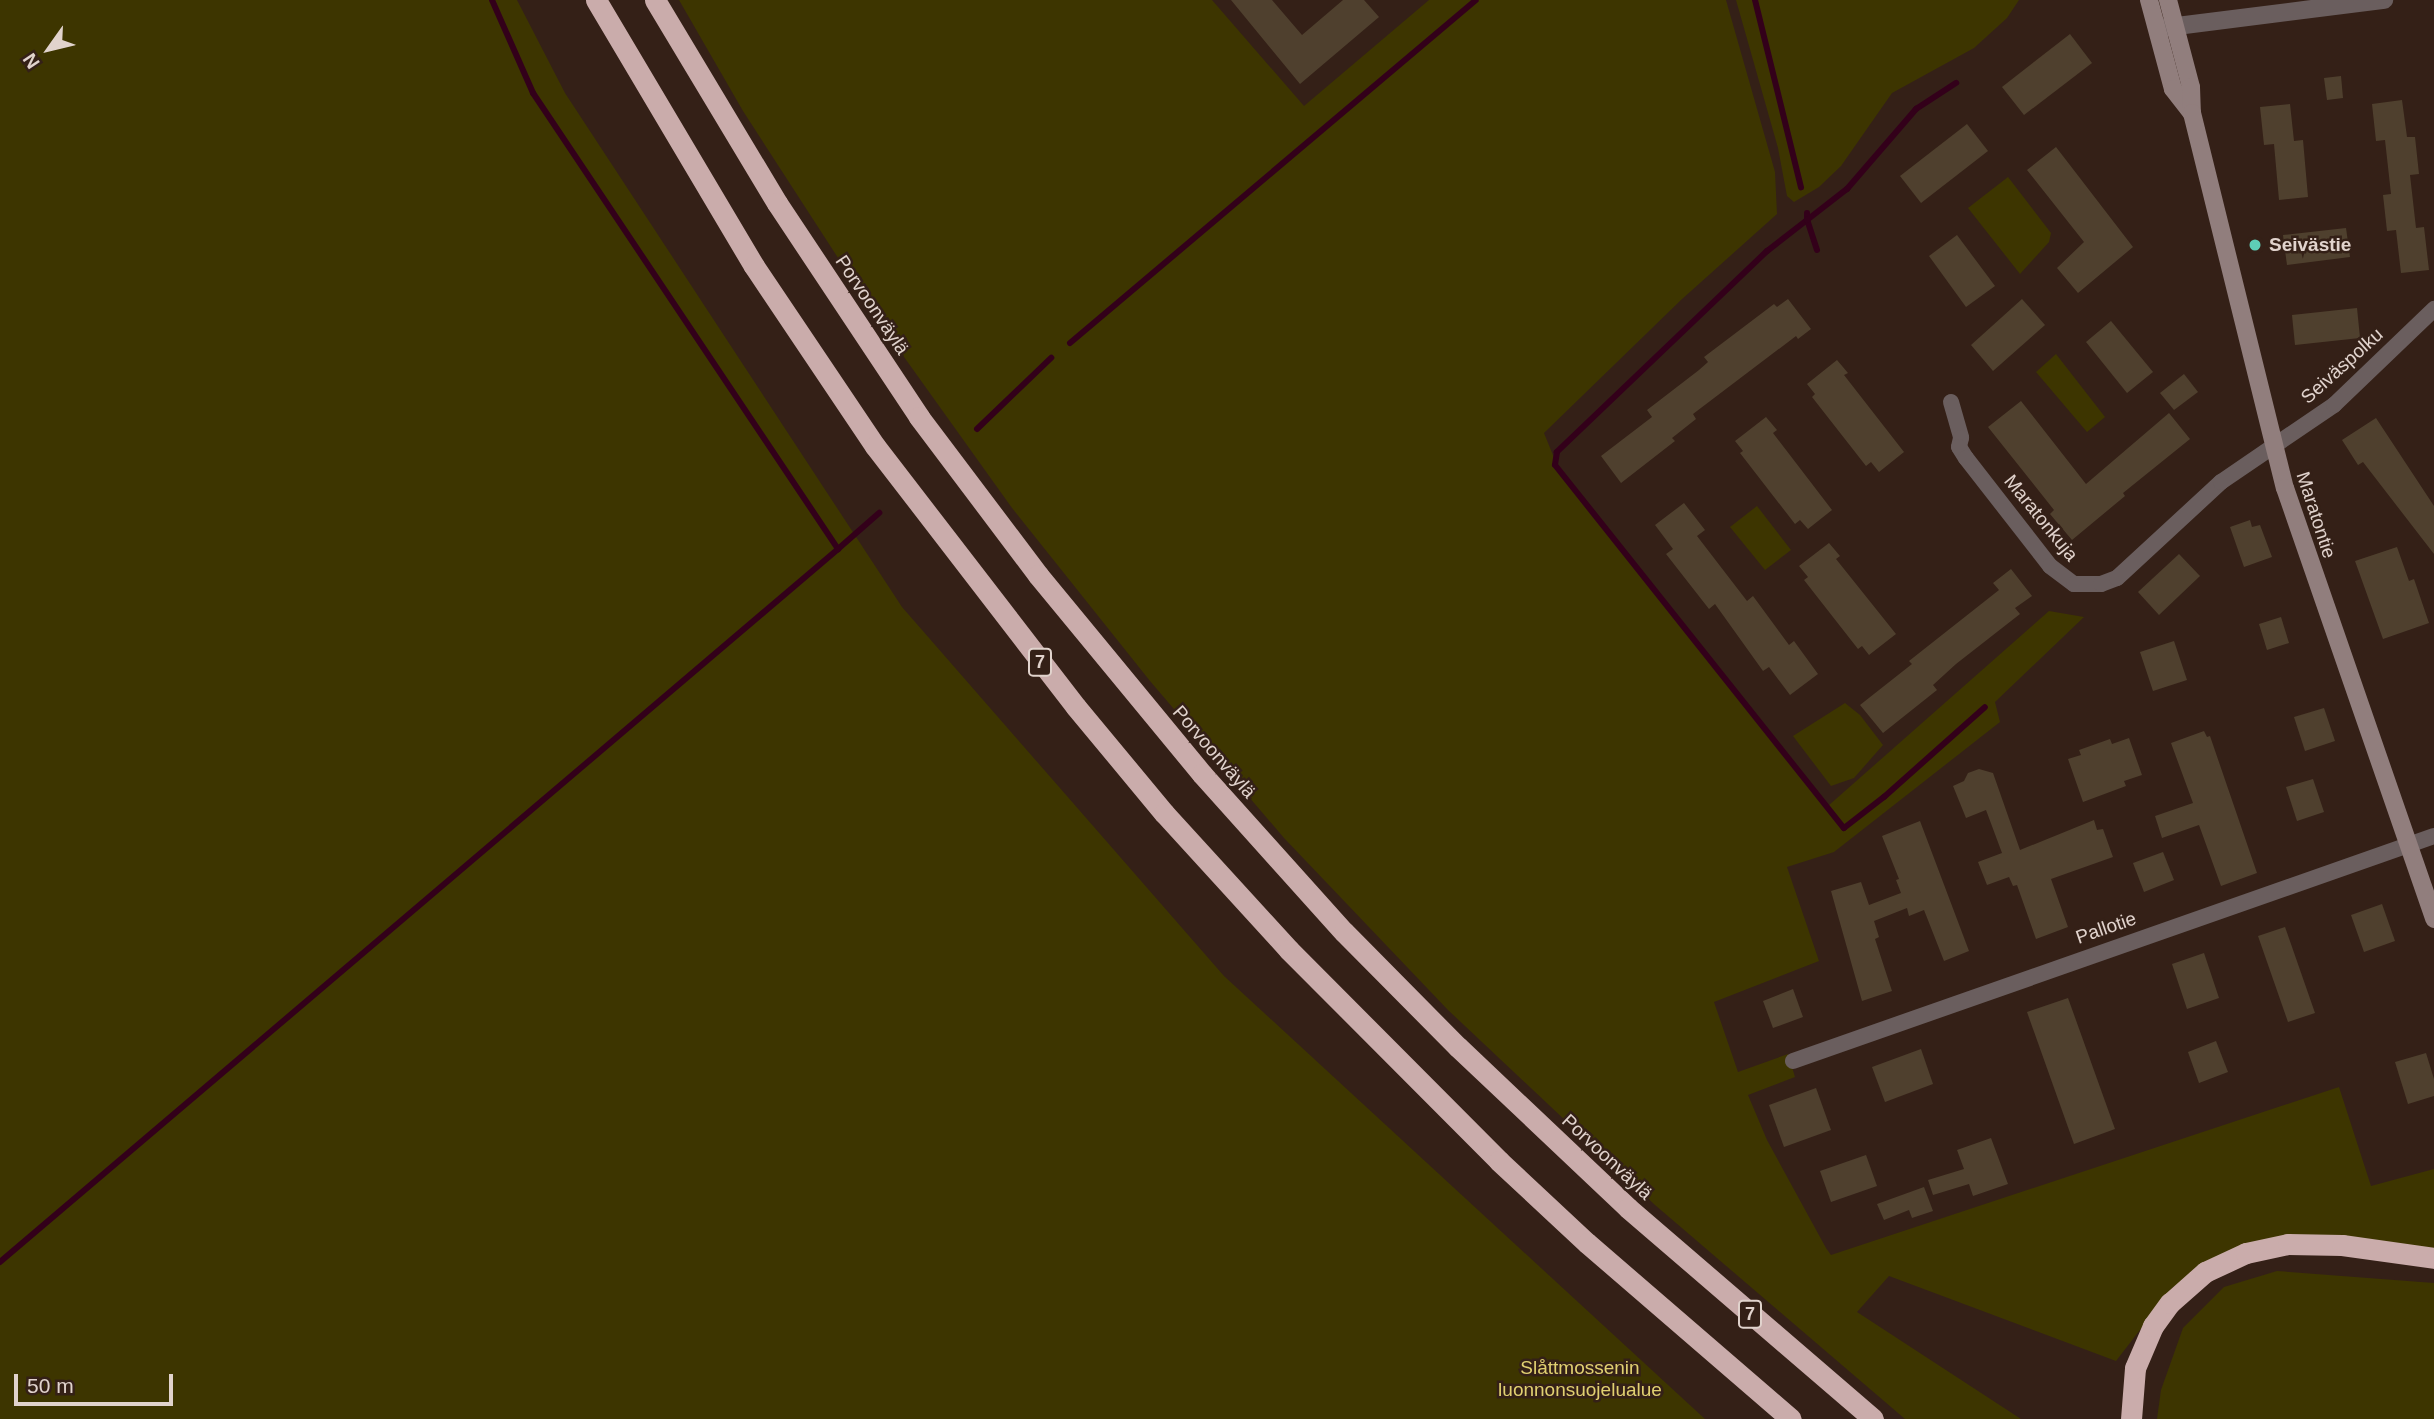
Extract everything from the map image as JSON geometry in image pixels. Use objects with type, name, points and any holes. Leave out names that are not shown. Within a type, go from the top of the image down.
[{"type":"highway","name":"7","points":[[596,0],[754,266],[867,434],[1001,612],[1129,771],[1280,940],[1461,1124],[1587,1243],[1791,1419]]},
{"type":"highway","name":"Porvoonväylä","points":[[655,0],[777,203],[919,417],[1038,575],[1194,764],[1344,932],[1458,1047],[1628,1208],[1873,1419]]},
{"type":"highway","points":[[2131,1419],[2135,1368],[2153,1326],[2185,1287],[2228,1260],[2267,1246],[2315,1243],[2434,1258]]},
{"type":"main road","name":"Maratontie","points":[[2149,0],[2173,89],[2192,113]]},
{"type":"main road","name":"Maratontie","points":[[2168,0],[2191,87],[2192,113],[2273,446],[2294,515],[2434,919]]},
{"type":"street","points":[[2157,28],[2384,0]]},
{"type":"street","name":"Seiväspolku","points":[[2273,446],[2334,405],[2434,309]]},
{"type":"street","name":"Maratonkuja","points":[[1951,402],[1961,438],[1959,447],[1966,458],[2050,566],[2074,584],[2101,584],[2117,578],[2221,482],[2273,446]]},
{"type":"street","name":"Pallotie","points":[[1793,1061],[2434,836]]},
{"type":"green space","name":"Slåttmossenin luonnonsuojelualue","points":[[0,0],[517,0],[565,93],[902,607],[1224,976],[1705,1419],[0,1419]]},
{"type":"green space","points":[[679,0],[1212,0],[1304,106],[1429,0],[1726,0],[1775,172],[1777,214],[1681,300],[1544,433],[1559,470],[1828,806],[2049,611],[2084,617],[1995,702],[2000,722],[1834,852],[1787,867],[1819,961],[1714,1002],[1738,1072],[1788,1054],[1795,1077],[1748,1095],[1767,1140],[1826,1248],[1831,1255],[2339,1087],[2371,1186],[2434,1169],[2434,1251],[2285,1236],[2173,1287],[2116,1361],[1889,1276],[1857,1312],[2021,1419],[1905,1419],[1655,1205],[1448,1010],[1284,838],[1150,681],[1012,508],[884,329],[743,111]]},
{"type":"green space","points":[[1736,0],[2019,0],[2007,18],[1974,48],[1892,93],[1841,166],[1819,187],[1794,202],[1787,196],[1778,148]]},
{"type":"green space","points":[[2008,177],[2051,233],[2049,242],[2020,274],[1968,208]]},
{"type":"green space","points":[[2056,354],[2105,417],[2087,432],[2036,372]]},
{"type":"green space","points":[[1757,506],[1791,550],[1765,570],[1730,527]]},
{"type":"green space","points":[[1845,703],[1860,715],[1883,745],[1854,778],[1831,786],[1793,736]]},
{"type":"green space","points":[[2277,1271],[2434,1283],[2434,1419],[2157,1419],[2161,1390],[2183,1328],[2224,1287]]},
{"type":"building","points":[[1231,0],[1272,0],[1302,35],[1343,0],[1364,0],[1379,17],[1300,84]]},
{"type":"building","points":[[2070,34],[2092,63],[2024,115],[2002,87]]},
{"type":"building","points":[[2341,76],[2343,98],[2327,100],[2324,78]]},
{"type":"building","points":[[2402,100],[2407,137],[2415,137],[2419,174],[2410,175],[2416,228],[2424,227],[2429,270],[2401,273],[2396,230],[2387,231],[2383,195],[2391,194],[2385,140],[2376,141],[2372,104]]},
{"type":"building","points":[[2290,104],[2294,141],[2303,140],[2308,197],[2279,200],[2274,144],[2264,145],[2260,107]]},
{"type":"building","points":[[1967,124],[1988,151],[1921,203],[1900,176]]},
{"type":"building","points":[[2056,147],[2133,247],[2078,293],[2057,268],[2084,242],[2027,170]]},
{"type":"building","points":[[2346,228],[2350,257],[2287,265],[2283,235]]},
{"type":"building","points":[[1957,235],[1995,286],[1966,307],[1929,256]]},
{"type":"building","points":[[1788,299],[1811,329],[1798,339],[1796,336],[1693,414],[1696,419],[1672,438],[1675,441],[1621,483],[1601,456],[1652,417],[1647,410],[1708,362],[1704,357],[1774,304],[1777,307]]},
{"type":"building","points":[[2022,299],[2045,325],[1993,371],[1971,345]]},
{"type":"building","points":[[2357,308],[2360,338],[2295,345],[2292,315]]},
{"type":"building","points":[[2111,321],[2153,372],[2127,393],[2086,342]]},
{"type":"building","points":[[1837,360],[1848,373],[1844,375],[1904,452],[1879,472],[1871,462],[1866,466],[1812,397],[1815,394],[1807,384]]},
{"type":"building","points":[[2184,374],[2198,392],[2174,410],[2160,393]]},
{"type":"building","points":[[2021,401],[2086,484],[2169,413],[2190,439],[2123,493],[2125,496],[2072,540],[2050,514],[2054,510],[1988,427]]},
{"type":"building","points":[[1766,417],[1777,430],[1773,433],[1832,510],[1808,529],[1800,520],[1795,524],[1740,453],[1743,451],[1735,441]]},
{"type":"building","points":[[2376,418],[2434,506],[2434,554],[2363,462],[2358,465],[2342,440]]},
{"type":"building","points":[[1684,503],[1705,530],[1697,536],[1747,601],[1753,596],[1789,645],[1794,641],[1818,674],[1790,695],[1769,667],[1763,671],[1715,604],[1709,609],[1666,554],[1673,549],[1655,525]]},
{"type":"building","points":[[2250,520],[2252,527],[2260,525],[2272,557],[2244,567],[2230,527]]},
{"type":"building","points":[[1829,543],[1840,556],[1836,559],[1896,634],[1869,655],[1862,646],[1858,649],[1804,580],[1808,577],[1799,566]]},
{"type":"building","points":[[2397,547],[2409,581],[2414,579],[2429,623],[2383,639],[2355,561]]},
{"type":"building","points":[[2179,554],[2200,576],[2159,615],[2138,592]]},
{"type":"building","points":[[2011,569],[2032,596],[2015,608],[2020,614],[1956,664],[1933,685],[1937,690],[1883,733],[1860,705],[1912,664],[1909,661],[1999,590],[1993,583]]},
{"type":"building","points":[[2281,617],[2289,643],[2267,650],[2259,624]]},
{"type":"building","points":[[2174,641],[2187,680],[2153,691],[2140,652]]},
{"type":"building","points":[[2324,708],[2335,741],[2305,751],[2294,717]]},
{"type":"building","points":[[2204,731],[2207,737],[2210,736],[2257,873],[2221,886],[2199,825],[2162,838],[2155,816],[2193,803],[2171,743]]},
{"type":"building","points":[[2129,738],[2142,775],[2124,781],[2126,786],[2083,802],[2068,759],[2081,755],[2079,750],[2110,739],[2112,744]]},
{"type":"building","points":[[1979,769],[1993,773],[2020,850],[2094,820],[2097,830],[2103,829],[2113,857],[2051,879],[2068,927],[2036,939],[2017,885],[2013,886],[2009,877],[1987,885],[1978,862],[2002,853],[1986,810],[1966,818],[1953,786],[1964,781],[1968,773]]},
{"type":"building","points":[[2313,779],[2324,812],[2297,821],[2286,787]]},
{"type":"building","points":[[1920,821],[1969,951],[1944,961],[1924,910],[1909,916],[1907,908],[1874,921],[1879,937],[1875,939],[1892,991],[1862,1001],[1831,891],[1861,882],[1869,905],[1901,893],[1896,880],[1899,879],[1882,836]]},
{"type":"building","points":[[2163,852],[2174,880],[2144,892],[2133,863]]},
{"type":"building","points":[[2382,904],[2395,941],[2364,952],[2351,915]]},
{"type":"building","points":[[2285,927],[2315,1013],[2288,1022],[2258,936]]},
{"type":"building","points":[[2204,953],[2219,998],[2187,1009],[2172,964]]},
{"type":"building","points":[[1793,989],[1803,1017],[1773,1028],[1763,1001]]},
{"type":"building","points":[[2068,998],[2115,1129],[2074,1144],[2027,1012]]},
{"type":"building","points":[[2216,1041],[2228,1072],[2199,1083],[2188,1052]]},
{"type":"building","points":[[1921,1049],[1933,1084],[1885,1102],[1872,1067]]},
{"type":"building","points":[[2426,1053],[2434,1079],[2434,1096],[2408,1104],[2395,1062]]},
{"type":"building","points":[[1816,1088],[1831,1130],[1784,1147],[1769,1105]]},
{"type":"building","points":[[1991,1138],[2008,1184],[1973,1196],[1969,1184],[1933,1195],[1928,1180],[1964,1169],[1957,1150]]},
{"type":"building","points":[[1866,1155],[1877,1186],[1831,1202],[1820,1171]]},
{"type":"building","points":[[1924,1187],[1933,1211],[1912,1218],[1909,1210],[1884,1220],[1877,1204]]},
{"type":"waterway","points":[[492,0],[533,93],[838,549],[879,513]]},
{"type":"waterway","points":[[1070,343],[1476,0]]},
{"type":"waterway","points":[[1755,0],[1801,187]]},
{"type":"waterway","points":[[1817,250],[1807,220],[1847,189],[1916,109],[1956,83]]},
{"type":"waterway","points":[[1807,213],[1807,220],[1767,251],[1557,452],[1555,465],[1844,828],[1884,797],[1985,707]]},
{"type":"waterway","points":[[977,429],[1051,358]]},
{"type":"waterway","points":[[0,1262],[838,549]]},
{"type":"place","name":"Seivästie","points":[[2255,245]]}]
